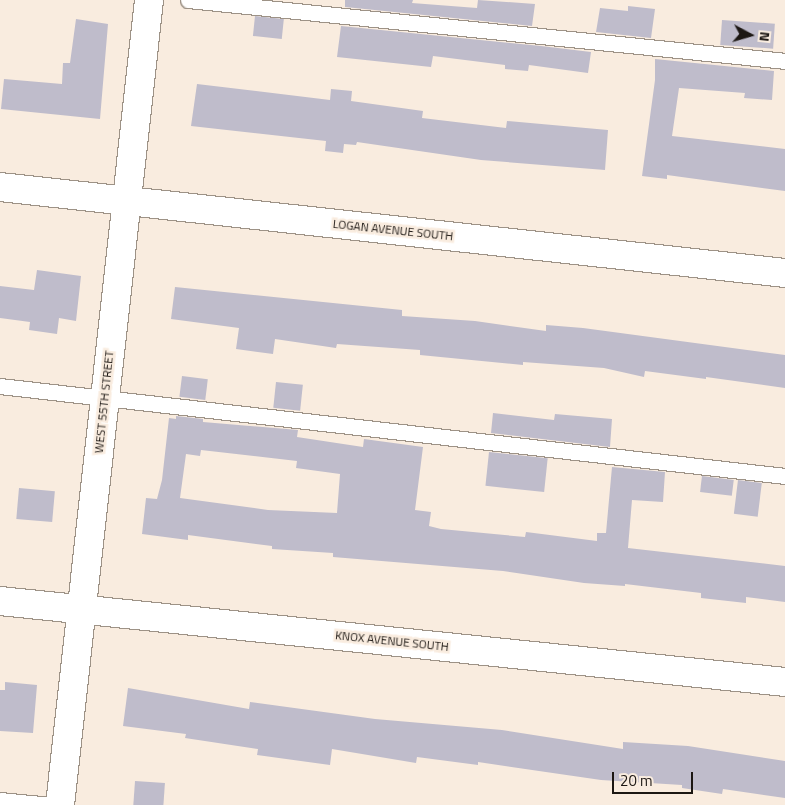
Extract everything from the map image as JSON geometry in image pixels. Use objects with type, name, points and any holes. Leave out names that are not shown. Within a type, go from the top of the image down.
[{"type":"street","name":"WEST 55TH STREET","points":[[60,805],[149,0]]},
{"type":"street","name":"LOGAN AVENUE SOUTH","points":[[0,187],[785,273]]},
{"type":"street","name":"KNOX AVENUE SOUTH","points":[[0,601],[785,682]]},
{"type":"lane","points":[[188,0],[785,61]]},
{"type":"lane","points":[[0,386],[785,476]]},
{"type":"lane","points":[[0,800],[51,805]]},
{"type":"building","points":[[345,0],[413,0],[412,3],[477,8],[478,0],[535,4],[532,26],[345,7]]},
{"type":"building","points":[[628,6],[655,9],[651,38],[596,32],[600,8],[628,11]]},
{"type":"building","points":[[255,16],[284,19],[282,39],[253,36]]},
{"type":"building","points":[[76,19],[108,24],[100,119],[1,109],[4,79],[62,84],[63,63],[70,63]]},
{"type":"building","points":[[722,20],[775,24],[773,49],[720,45]]},
{"type":"building","points":[[341,26],[591,52],[588,73],[529,65],[528,71],[505,69],[505,65],[433,56],[431,67],[337,57]]},
{"type":"building","points":[[655,59],[774,71],[772,100],[744,98],[745,93],[679,88],[672,136],[785,149],[785,191],[667,175],[667,179],[642,176],[655,80]]},
{"type":"building","points":[[197,84],[330,100],[331,89],[352,91],[351,101],[423,111],[422,118],[506,128],[507,121],[608,130],[605,170],[481,160],[357,142],[356,145],[344,144],[343,153],[325,151],[326,141],[191,126]]},
{"type":"building","points":[[37,270],[81,276],[76,321],[59,318],[57,334],[29,330],[30,322],[0,318],[0,286],[34,290]]},
{"type":"building","points":[[175,287],[402,310],[402,316],[475,321],[546,331],[546,325],[583,328],[785,355],[785,388],[645,371],[644,377],[604,368],[523,362],[523,365],[420,355],[420,350],[337,344],[336,348],[275,339],[273,354],[236,349],[239,328],[171,319]]},
{"type":"building","points":[[182,376],[208,379],[205,400],[179,397]]},
{"type":"building","points":[[276,382],[303,385],[300,411],[273,408]]},
{"type":"building","points":[[493,413],[554,420],[555,414],[612,419],[610,447],[491,433]]},
{"type":"building","points":[[176,416],[203,419],[203,422],[298,430],[297,437],[363,447],[364,439],[423,447],[415,510],[431,512],[429,526],[441,529],[525,537],[526,532],[597,541],[597,533],[606,533],[612,467],[665,472],[663,502],[632,500],[628,548],[785,566],[785,602],[746,597],[746,603],[701,598],[701,593],[625,584],[625,586],[584,583],[503,571],[333,557],[333,553],[272,549],[272,546],[188,535],[188,540],[142,534],[146,498],[157,499],[162,480],[169,418],[176,419]],"holes":[[[201,450],[297,461],[296,468],[340,474],[337,513],[268,510],[180,498],[186,454],[200,456]]]},
{"type":"building","points":[[489,452],[548,458],[544,492],[485,486]]},
{"type":"building","points":[[702,476],[734,480],[732,496],[700,492]]},
{"type":"building","points":[[738,480],[762,483],[758,517],[734,514]]},
{"type":"building","points":[[19,488],[55,491],[52,522],[16,519]]},
{"type":"building","points":[[5,682],[37,685],[33,733],[0,731],[0,690],[5,690]]},
{"type":"building","points":[[128,688],[249,709],[250,702],[375,719],[502,730],[623,749],[623,742],[688,746],[785,761],[785,798],[723,789],[722,794],[682,788],[682,785],[601,780],[478,762],[478,765],[417,757],[416,763],[332,749],[330,765],[257,755],[258,749],[185,738],[186,734],[123,726]]},
{"type":"building","points":[[135,781],[165,783],[163,805],[133,805]]}]
